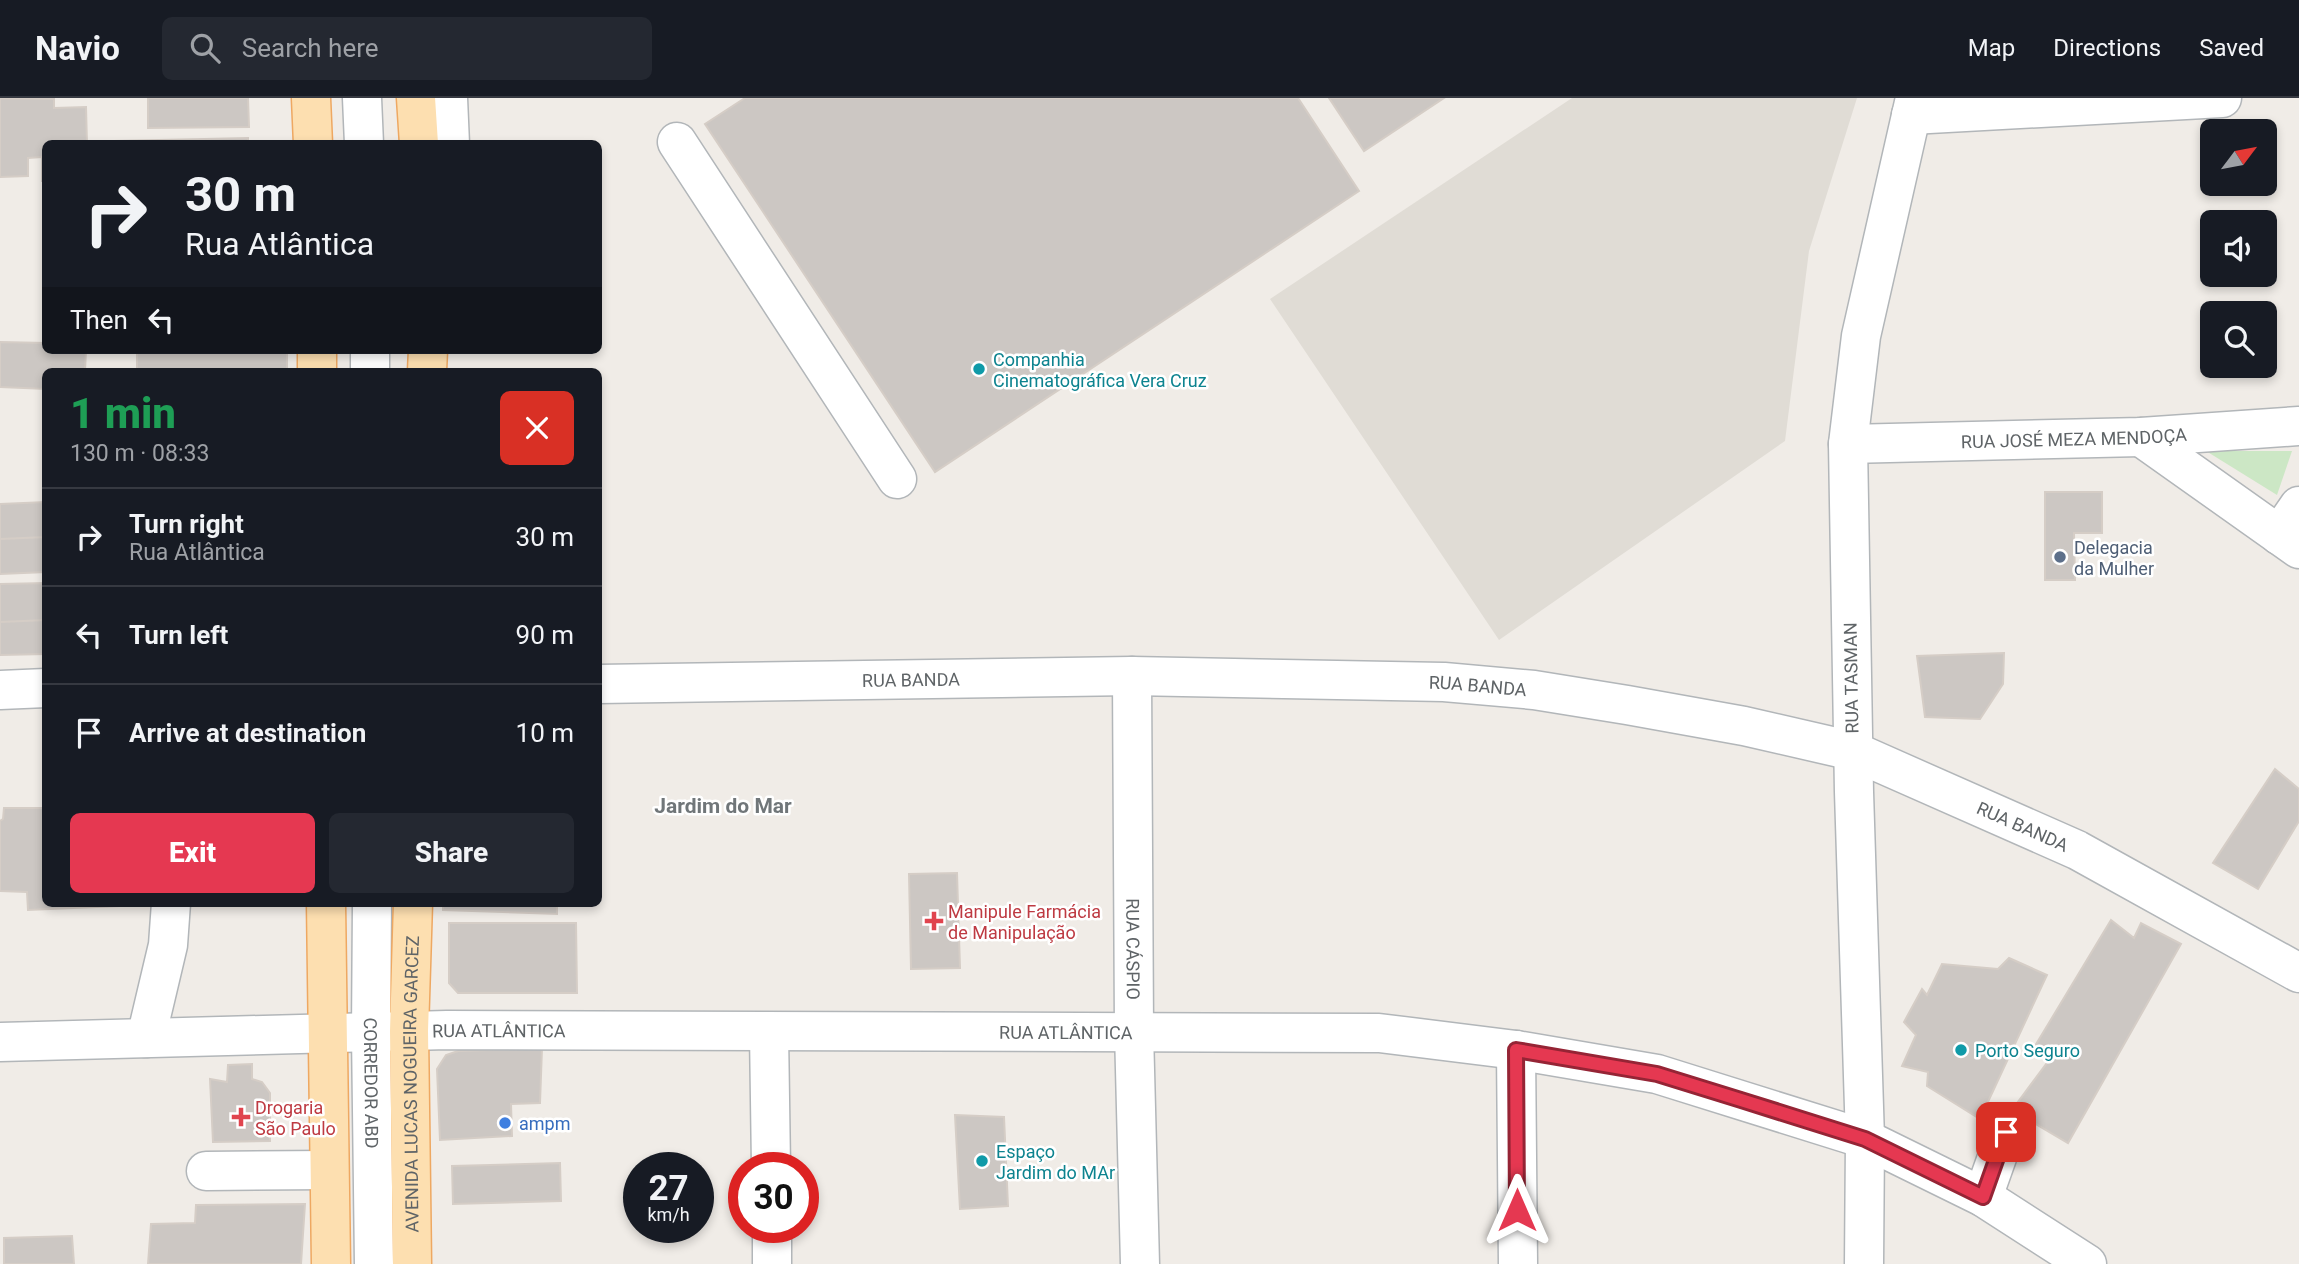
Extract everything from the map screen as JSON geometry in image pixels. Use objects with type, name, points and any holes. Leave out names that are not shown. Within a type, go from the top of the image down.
[{"type":"main road","points":[[311,98],[313,140]]},
{"type":"main road","points":[[416,98],[419,140]]},
{"type":"main road","points":[[326,907],[331,1264]]},
{"type":"main road","name":"AVENIDA LUCAS NOGUEIRA GARCEZ","points":[[412,1264],[409,1031],[413,907]]},
{"type":"street","points":[[362,98],[364,140]]},
{"type":"street","points":[[448,98],[450,140]]},
{"type":"street","points":[[1913,107],[2222,98]]},
{"type":"street","name":"RUA TASMAN","points":[[1864,1264],[1865,1139],[1853,751],[1848,444],[1861,336],[1913,107]]},
{"type":"street","points":[[677,142],[897,480]]},
{"type":"street","name":"RUA JOSÉ MEZA MENDOÇA","points":[[1848,444],[2141,437],[2299,426]]},
{"type":"street","points":[[2141,437],[2292,530]]},
{"type":"street","name":"RUA BANDA","points":[[602,684],[1132,677],[1444,682],[1547,692],[1731,724],[1853,751],[2077,850],[2299,973]]},
{"type":"street","name":"RUA CÁSPIO","points":[[1132,677],[1134,1031],[1140,1264]]},
{"type":"street","points":[[0,690],[42,688]]},
{"type":"street","points":[[146,1038],[168,945],[171,907]]},
{"type":"street","name":"CORREDOR ABD","points":[[372,907],[374,1264]]},
{"type":"street","name":"RUA ATLÂNTICA","points":[[0,1042],[409,1031],[1379,1033],[1516,1050],[1657,1074],[1865,1139],[1983,1197],[2087,1264]]},
{"type":"street","points":[[769,1032],[771,1152]]},
{"type":"street","points":[[1516,1050],[1518,1264]]},
{"type":"street","points":[[1983,1197],[2006,1132]]},
{"type":"street","points":[[206,1171],[330,1170]]},
{"type":"street","points":[[772,1243],[772,1264]]},
{"type":"shaded area","points":[[1572,98],[1857,98],[1809,251],[1785,441],[1499,640],[1270,299]]},
{"type":"green space","points":[[2206,451],[2292,451],[2277,495]]},
{"type":"building","points":[[0,98],[54,99],[54,108],[86,107],[87,140],[42,140],[42,157],[28,158],[28,176],[0,177]]},
{"type":"building","points":[[148,98],[248,98],[249,127],[148,128]]},
{"type":"building","name":"Companhia Cinematográfica Vera Cruz","points":[[745,98],[1298,98],[1359,191],[935,472],[705,124]]},
{"type":"building","points":[[1329,98],[1444,98],[1364,151]]},
{"type":"building","points":[[248,138],[248,140],[159,140]]},
{"type":"building","points":[[0,342],[42,343],[42,354],[86,354],[85,368],[42,368],[42,389],[0,387]]},
{"type":"building","points":[[137,354],[287,354],[287,368],[137,368]]},
{"type":"building","name":"Delegacia da Mulher","points":[[2045,492],[2102,492],[2102,533],[2074,533],[2075,580],[2045,580]]},
{"type":"building","points":[[42,502],[42,537],[0,539],[0,504]]},
{"type":"building","points":[[42,537],[42,572],[0,574],[0,539]]},
{"type":"building","points":[[42,583],[42,620],[0,622],[0,584]]},
{"type":"building","points":[[42,620],[42,654],[0,655],[0,622]]},
{"type":"building","points":[[2004,653],[2003,684],[1980,719],[1925,717],[1917,656]]},
{"type":"building","points":[[2275,769],[2299,789],[2299,821],[2258,889],[2213,863]]},
{"type":"building","points":[[4,808],[42,808],[42,907],[96,907],[28,910],[27,892],[0,891],[0,821],[3,819]]},
{"type":"building","name":"Manipule Farmácia de Manipulação","points":[[957,873],[960,968],[911,969],[909,874]]},
{"type":"building","points":[[443,907],[557,907],[557,914],[443,910]]},
{"type":"building","points":[[2111,920],[2134,938],[2141,923],[2181,944],[2068,1143],[2012,1110],[2052,1056],[2035,1046]]},
{"type":"building","points":[[449,923],[576,923],[577,993],[458,993],[449,983]]},
{"type":"building","name":"Porto Seguro","points":[[2009,958],[2047,975],[1980,1119],[1927,1086],[1928,1072],[1902,1066],[1916,1035],[1904,1022],[1922,989],[1927,995],[1942,964],[1998,969]]},
{"type":"building","points":[[542,1048],[540,1103],[511,1104],[512,1136],[440,1140],[437,1069],[446,1055],[458,1051]]},
{"type":"building","name":"Drogaria São Paulo","points":[[252,1064],[252,1079],[262,1082],[270,1093],[270,1141],[213,1142],[210,1079],[227,1082],[228,1065]]},
{"type":"building","name":"Espaço Jardim do MAr","points":[[955,1115],[1004,1117],[1008,1206],[960,1209]]},
{"type":"building","points":[[560,1163],[561,1201],[453,1204],[452,1166]]},
{"type":"building","points":[[305,1204],[301,1264],[148,1264],[151,1224],[195,1223],[196,1205]]},
{"type":"building","points":[[72,1236],[74,1264],[4,1264],[4,1238]]},
{"type":"place","name":"Companhia Cinematográfica Vera Cruz","points":[[979,369]]},
{"type":"place","name":"Delegacia da Mulher","points":[[2060,557]]},
{"type":"place","name":"Manipule Farmácia de Manipulação","points":[[934,921]]},
{"type":"place","name":"Porto Seguro","points":[[1961,1050]]},
{"type":"place","name":"Drogaria São Paulo","points":[[241,1117]]},
{"type":"place","name":"ampm","points":[[505,1123]]},
{"type":"place","name":"Espaço Jardim do MAr","points":[[982,1161]]},
{"type":"district","name":"Jardim do Mar","points":[[723,806]]},
{"type":"route","points":[[1517,1210],[1516,1050],[1657,1074],[1865,1139],[1983,1197],[2006,1132]]}]
